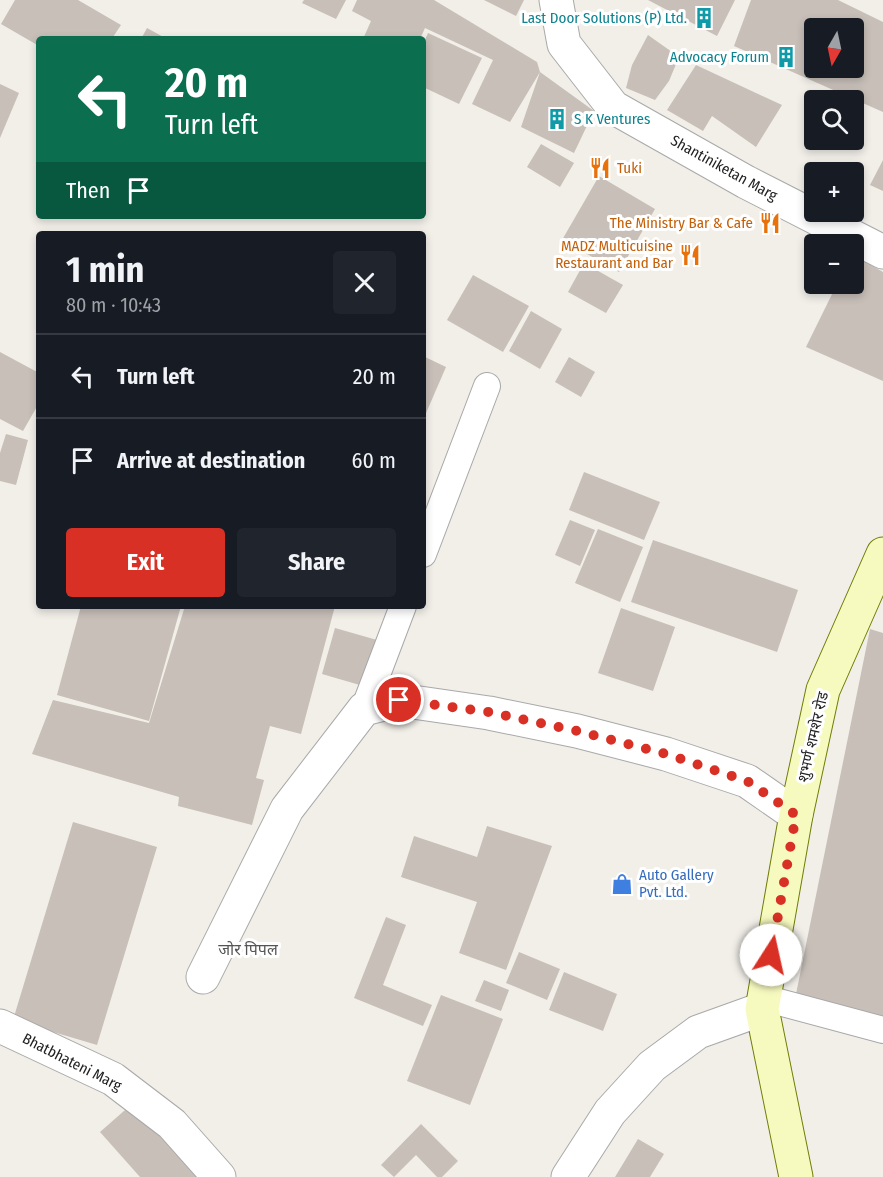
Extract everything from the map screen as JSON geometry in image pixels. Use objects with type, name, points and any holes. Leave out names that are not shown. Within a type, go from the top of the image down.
[{"type":"main road","name":"शुभर्ण शमशेर रोड","points":[[796,1177],[763,1003],[796,815],[823,690],[875,593],[883,554]]},
{"type":"street","name":"Shantiniketan Marg","points":[[556,0],[564,44],[613,107],[746,182],[883,252]]},
{"type":"street","points":[[203,977],[287,809],[364,709],[399,700],[489,712],[577,731],[666,754],[747,781],[796,815]]},
{"type":"street","points":[[568,1177],[610,1112],[652,1066],[698,1032],[763,1003]]},
{"type":"street","name":"Bhatbhateni Marg","points":[[0,1026],[113,1079],[172,1124],[219,1177]]},
{"type":"lane","points":[[426,546],[487,386]]},
{"type":"lane","points":[[364,709],[402,609]]},
{"type":"lane","points":[[763,1003],[883,1030]]},
{"type":"building","points":[[15,0],[78,0],[121,25],[114,36],[36,36],[36,44],[1,24]]},
{"type":"building","points":[[304,0],[346,0],[336,19],[302,3]]},
{"type":"building","points":[[357,0],[434,0],[537,62],[540,72],[510,122],[472,104],[493,60],[425,28],[421,36],[364,36],[371,21],[352,11]]},
{"type":"building","points":[[484,0],[524,0],[516,16]]},
{"type":"building","name":"Last Door Solutions (P) Ltd.","points":[[648,0],[735,0],[717,36]]},
{"type":"building","name":"Advocacy Forum","points":[[751,0],[838,0],[883,22],[883,112],[864,104],[864,90],[833,90],[806,78],[864,78],[864,18],[804,18],[804,77],[734,46]]},
{"type":"building","points":[[147,28],[162,36],[143,36]]},
{"type":"building","points":[[428,33],[482,58],[459,104],[426,88],[426,37]]},
{"type":"building","points":[[648,35],[679,57],[669,81],[655,100],[626,88],[632,65]]},
{"type":"building","points":[[696,65],[782,105],[756,147],[712,116],[703,131],[667,110]]},
{"type":"building","name":"S K Ventures","points":[[540,72],[594,111],[574,153],[521,127]]},
{"type":"building","points":[[0,84],[19,93],[0,138]]},
{"type":"building","points":[[541,144],[574,163],[560,187],[527,167]]},
{"type":"building","points":[[883,160],[883,191],[870,185]]},
{"type":"building","points":[[599,176],[655,209],[619,272],[562,240]]},
{"type":"building","points":[[864,261],[883,272],[883,381],[806,347],[832,294],[864,294]]},
{"type":"building","points":[[584,263],[623,285],[606,313],[568,292]]},
{"type":"building","points":[[473,275],[529,306],[503,352],[447,320]]},
{"type":"building","points":[[531,311],[562,329],[540,369],[509,351]]},
{"type":"building","points":[[0,352],[36,371],[36,408],[23,431],[0,419]]},
{"type":"building","points":[[426,357],[446,367],[426,413]]},
{"type":"building","points":[[569,357],[595,372],[581,397],[555,382]]},
{"type":"building","points":[[6,434],[28,440],[16,485],[0,481],[0,453]]},
{"type":"building","points":[[584,472],[660,502],[644,540],[569,510]]},
{"type":"building","points":[[570,520],[595,530],[580,566],[555,555]]},
{"type":"building","points":[[598,529],[643,547],[620,602],[575,583]]},
{"type":"building","points":[[653,540],[798,590],[777,652],[631,602]]},
{"type":"building","points":[[621,608],[675,627],[653,691],[598,673]]},
{"type":"building","points":[[80,609],[180,609],[149,721],[57,695]]},
{"type":"building","points":[[184,609],[334,609],[301,734],[270,726],[256,778],[264,780],[252,825],[178,806],[179,797],[32,754],[53,700],[149,723]]},
{"type":"building","points":[[335,628],[384,642],[370,688],[322,674]]},
{"type":"building","points":[[870,629],[883,633],[883,1017],[796,994]]},
{"type":"building","points":[[73,822],[157,847],[97,1045],[13,1020]]},
{"type":"building","points":[[487,826],[552,846],[506,970],[459,953],[477,902],[401,877],[414,836],[477,857]]},
{"type":"building","points":[[386,917],[406,925],[383,985],[432,1005],[423,1026],[354,998]]},
{"type":"building","points":[[519,952],[560,969],[547,1000],[506,983]]},
{"type":"building","points":[[564,972],[617,994],[603,1031],[549,1010]]},
{"type":"building","points":[[484,980],[509,990],[501,1011],[475,1001]]},
{"type":"building","points":[[441,995],[503,1019],[470,1105],[407,1081]]},
{"type":"building","points":[[133,1103],[198,1177],[140,1177],[100,1132]]},
{"type":"building","points":[[421,1124],[458,1161],[442,1177],[437,1177],[416,1155],[394,1177],[381,1165]]},
{"type":"building","points":[[638,1139],[664,1154],[650,1177],[615,1177]]},
{"type":"place","name":"Last Door Solutions (P) Ltd.","points":[[704,18]]},
{"type":"place","name":"Advocacy Forum","points":[[786,57]]},
{"type":"place","name":"S K Ventures","points":[[557,119]]},
{"type":"place","name":"Tuki","points":[[600,168]]},
{"type":"place","name":"The Ministry Bar & Cafe","points":[[770,223]]},
{"type":"place","name":"MADZ Multicuisine Restaurant and Bar","points":[[690,255]]},
{"type":"place","name":"Auto Gallery Pvt. Ltd.","points":[[622,884]]},
{"type":"district","name":"जोर पिपल","points":[[248,949]]},
{"type":"route","points":[[399,700],[489,712],[577,731],[666,754],[747,781],[796,815],[771,955]]}]
